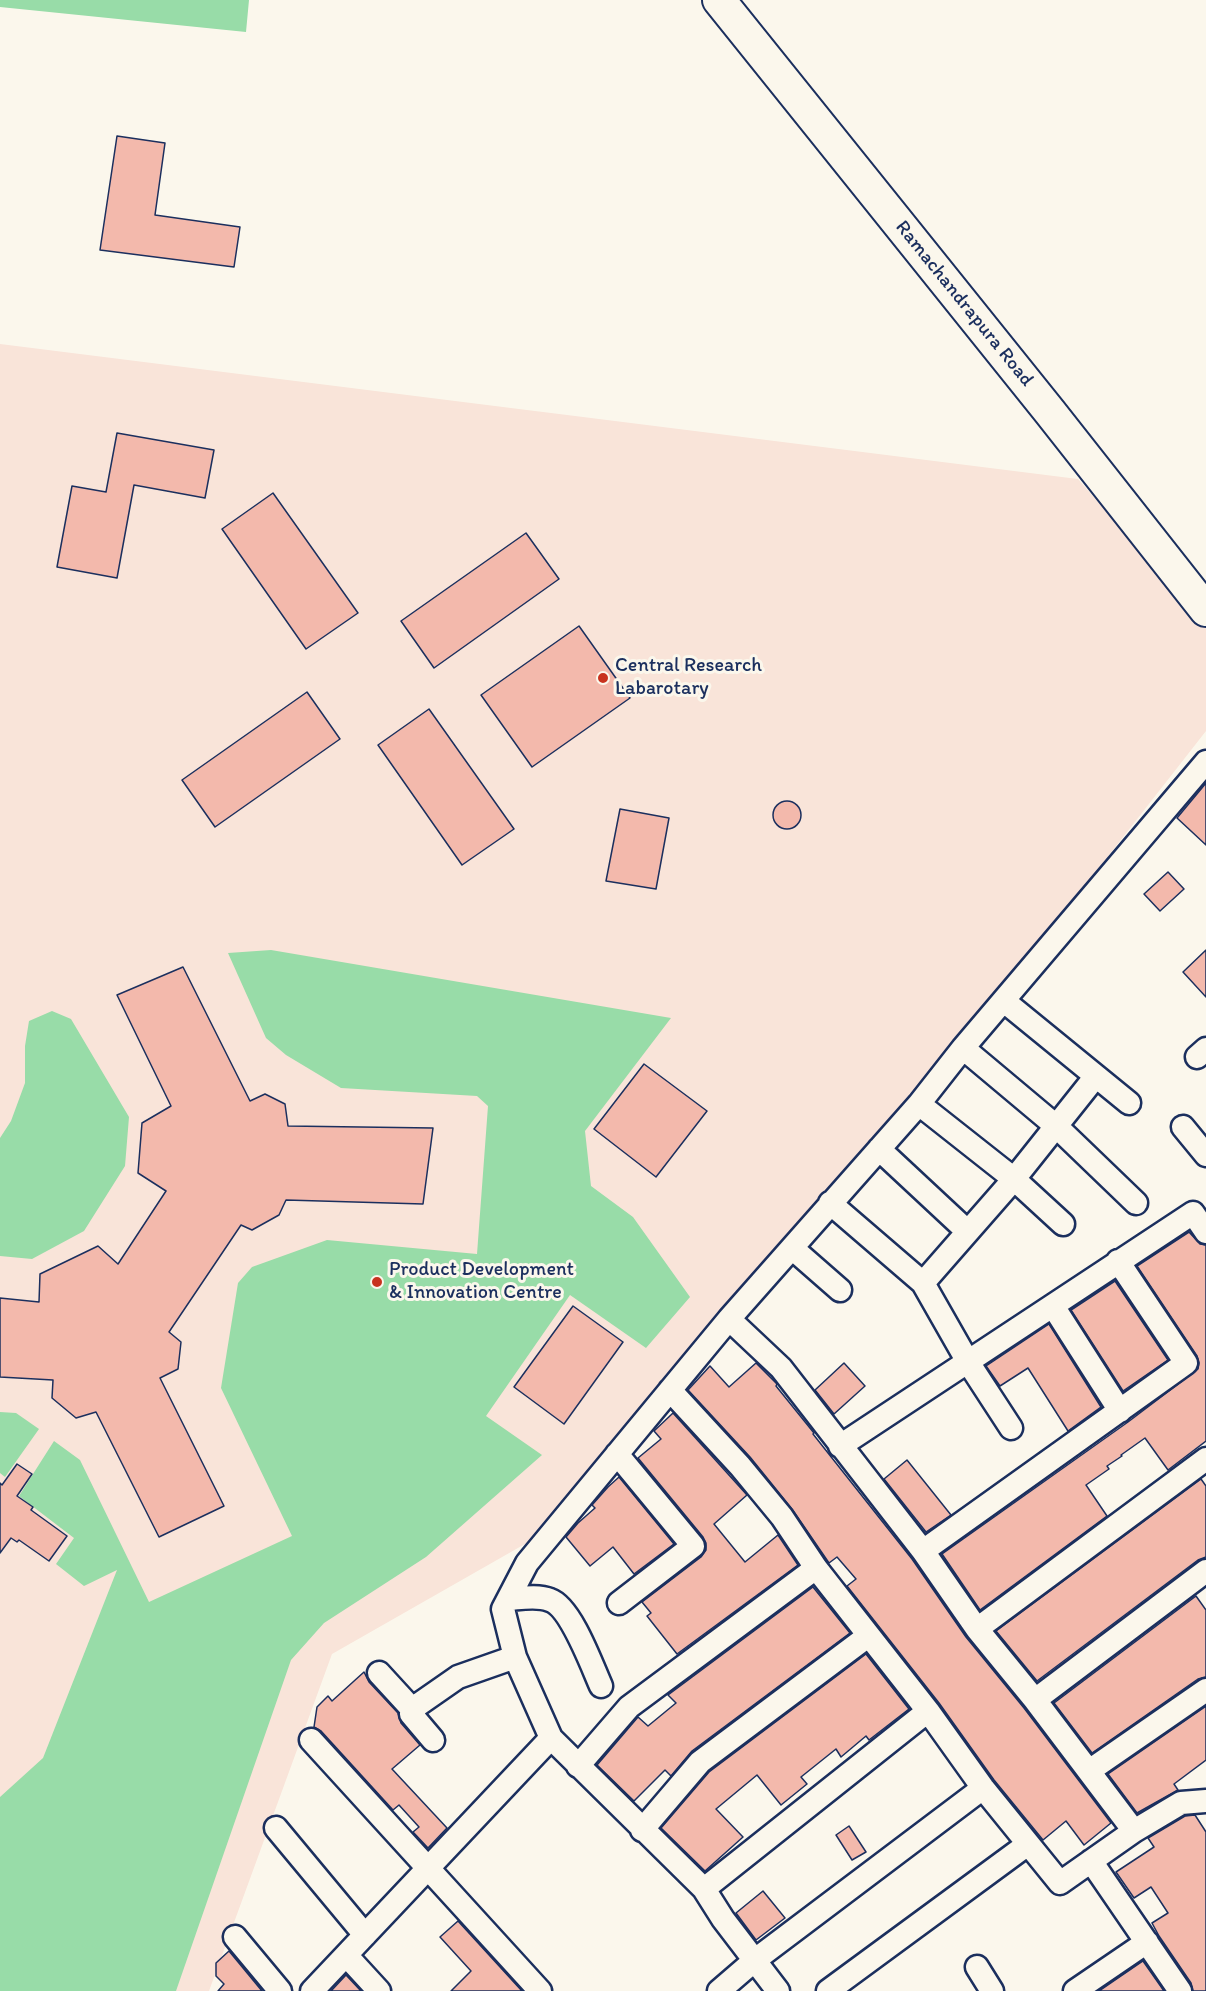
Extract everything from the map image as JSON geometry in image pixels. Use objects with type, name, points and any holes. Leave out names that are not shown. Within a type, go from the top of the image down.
[{"type":"street","name":"Ramachandrapura Road","points":[[719,0],[1206,610]]},
{"type":"street","points":[[778,1991],[723,1919],[705,1889],[642,1830],[551,1738],[515,1657],[503,1609],[527,1563],[670,1390],[729,1319],[919,1104],[963,1048],[1206,762]]},
{"type":"street","points":[[1004,1001],[1129,1103]]},
{"type":"street","points":[[963,1048],[1056,1126],[1136,1203]]},
{"type":"street","points":[[923,1283],[1014,1179],[1096,1076]]},
{"type":"street","points":[[919,1104],[1014,1179],[1063,1224]]},
{"type":"street","points":[[1183,1127],[1206,1155]]},
{"type":"street","points":[[879,1149],[968,1231]]},
{"type":"street","points":[[830,1203],[923,1283],[968,1362],[1011,1428]]},
{"type":"street","points":[[840,1446],[1193,1213],[1206,1232]]},
{"type":"street","points":[[792,1248],[840,1290]]},
{"type":"street","points":[[923,1551],[1186,1364],[1118,1262]]},
{"type":"street","points":[[1053,1306],[1120,1411]]},
{"type":"street","points":[[729,1319],[782,1368],[923,1551],[977,1629],[1035,1700],[1134,1831]]},
{"type":"street","points":[[670,1390],[782,1517],[816,1568],[928,1711],[983,1788],[1060,1883],[1134,1831],[1181,1803],[1206,1802]]},
{"type":"street","points":[[617,1454],[693,1546],[619,1603]]},
{"type":"street","points":[[977,1629],[1206,1459]]},
{"type":"street","points":[[578,1766],[629,1707],[816,1568]]},
{"type":"street","points":[[1035,1700],[1206,1571]]},
{"type":"street","points":[[509,1599],[550,1600],[562,1606],[601,1686]]},
{"type":"street","points":[[642,1830],[700,1762],[868,1636]]},
{"type":"street","points":[[412,1709],[458,1677],[515,1657]]},
{"type":"street","points":[[379,1673],[412,1709],[411,1714],[433,1740]]},
{"type":"street","points":[[1089,1771],[1206,1690]]},
{"type":"street","points":[[705,1889],[928,1711]]},
{"type":"street","points":[[312,1991],[551,1738]]},
{"type":"street","points":[[310,1740],[540,1991]]},
{"type":"street","points":[[719,1991],[755,1960],[983,1788]]},
{"type":"street","points":[[276,1828],[365,1935]]},
{"type":"street","points":[[828,1991],[1028,1844]]},
{"type":"street","points":[[1091,1861],[1180,1991]]},
{"type":"street","points":[[235,1937],[280,1991]]},
{"type":"street","points":[[1076,1991],[1147,1941]]},
{"type":"street","points":[[346,1955],[379,1991]]},
{"type":"street","points":[[977,1967],[992,1991]]},
{"type":"shaded area","points":[[0,344],[1078,479],[1206,626],[1206,731],[976,1025],[532,1540],[332,1654],[209,1991],[0,1991]]},
{"type":"green space","points":[[0,0],[249,0],[246,32],[0,7]]},
{"type":"green space","points":[[271,950],[671,1018],[585,1131],[591,1186],[633,1217],[690,1297],[646,1348],[570,1295],[486,1416],[542,1455],[426,1557],[324,1623],[291,1660],[176,1991],[0,1991],[0,1797],[43,1758],[117,1570],[84,1586],[56,1564],[74,1538],[19,1496],[54,1441],[80,1460],[149,1602],[292,1536],[221,1388],[238,1283],[252,1267],[327,1240],[477,1254],[488,1106],[477,1096],[341,1088],[286,1055],[266,1038],[228,953]]},
{"type":"green space","points":[[52,1011],[71,1019],[129,1117],[125,1166],[84,1231],[32,1259],[0,1256],[0,1138],[11,1121],[25,1083],[25,1046],[29,1021]]},
{"type":"green space","points":[[0,1412],[16,1413],[39,1429],[5,1477],[0,1473]]},
{"type":"building","points":[[117,136],[165,143],[155,215],[240,227],[234,267],[100,250]]},
{"type":"building","points":[[117,433],[214,450],[205,498],[134,485],[117,578],[57,567],[72,486],[106,492]]},
{"type":"building","points":[[273,493],[358,613],[306,649],[222,529]]},
{"type":"building","points":[[526,533],[559,579],[434,668],[401,621]]},
{"type":"building","points":[[579,626],[630,698],[532,767],[481,695]]},
{"type":"building","points":[[307,692],[340,739],[215,827],[182,780]]},
{"type":"building","points":[[429,709],[514,829],[462,865],[378,745]]},
{"type":"building","points":[[1206,783],[1206,845],[1177,818]]},
{"type":"building","points":[[787,801],[797,805],[801,815],[797,825],[787,829],[777,825],[773,815],[777,805]]},
{"type":"building","points":[[620,809],[669,818],[656,889],[606,881]]},
{"type":"building","points":[[1168,872],[1184,889],[1160,911],[1144,894]]},
{"type":"building","points":[[1206,950],[1206,997],[1183,972]]},
{"type":"building","points":[[183,967],[250,1101],[265,1094],[285,1104],[288,1126],[433,1128],[423,1204],[286,1200],[279,1215],[252,1230],[241,1225],[169,1332],[181,1342],[178,1369],[160,1378],[224,1506],[159,1537],[96,1412],[76,1418],[52,1398],[53,1380],[0,1377],[0,1298],[39,1302],[40,1274],[98,1246],[118,1264],[166,1191],[138,1173],[142,1123],[171,1106],[117,995]]},
{"type":"building","points":[[644,1064],[707,1111],[656,1177],[594,1129]]},
{"type":"building","points":[[1189,1232],[1200,1244],[1206,1245],[1206,1441],[1168,1470],[1145,1438],[1121,1455],[1107,1466],[1109,1469],[1086,1485],[1107,1516],[980,1610],[942,1554],[1128,1422],[1198,1369],[1197,1356],[1137,1266]]},
{"type":"building","points":[[1115,1281],[1168,1360],[1123,1391],[1071,1310]]},
{"type":"building","points":[[573,1306],[623,1342],[564,1424],[514,1387]]},
{"type":"building","points":[[1049,1324],[1101,1407],[1068,1431],[1028,1368],[1000,1386],[986,1366]]},
{"type":"building","points":[[756,1363],[777,1384],[776,1386],[813,1434],[912,1559],[966,1637],[1024,1708],[1111,1823],[1084,1845],[1066,1821],[1043,1840],[994,1780],[939,1703],[847,1586],[856,1579],[837,1557],[829,1563],[792,1509],[750,1457],[688,1390],[710,1366],[729,1387]]},
{"type":"building","points":[[844,1363],[865,1386],[834,1414],[815,1390]]},
{"type":"building","points":[[673,1413],[747,1495],[714,1524],[745,1562],[778,1535],[798,1565],[677,1654],[647,1616],[651,1613],[642,1602],[701,1557],[706,1550],[706,1543],[638,1458],[661,1439],[654,1431]]},
{"type":"building","points":[[907,1460],[951,1515],[926,1532],[884,1479]]},
{"type":"building","points":[[17,1464],[32,1474],[17,1496],[33,1507],[31,1510],[67,1536],[49,1561],[19,1540],[17,1542],[11,1538],[0,1553],[0,1483],[2,1485]]},
{"type":"building","points":[[619,1477],[674,1544],[634,1574],[613,1547],[590,1566],[566,1537],[595,1508],[592,1505]]},
{"type":"building","points":[[1201,1479],[1206,1486],[1206,1557],[1198,1560],[1037,1681],[996,1631]]},
{"type":"building","points":[[813,1587],[850,1633],[692,1751],[671,1776],[665,1770],[634,1801],[597,1765],[638,1717],[648,1726],[676,1703],[668,1695]]},
{"type":"building","points":[[1196,1596],[1206,1610],[1206,1677],[1198,1679],[1092,1753],[1054,1703]]},
{"type":"building","points":[[866,1654],[909,1709],[869,1740],[866,1736],[841,1757],[836,1749],[801,1777],[807,1784],[781,1805],[757,1775],[716,1809],[743,1837],[705,1871],[661,1828],[709,1772]]},
{"type":"building","points":[[364,1672],[369,1682],[398,1713],[401,1723],[420,1745],[392,1769],[447,1828],[428,1848],[413,1832],[419,1827],[399,1805],[393,1810],[321,1731],[314,1727],[317,1707],[328,1696],[332,1701]]},
{"type":"building","points":[[1206,1706],[1206,1760],[1174,1784],[1178,1790],[1137,1813],[1108,1774]]},
{"type":"building","points":[[1195,1815],[1206,1832],[1206,1991],[1193,1991],[1191,1983],[1152,1923],[1168,1913],[1151,1887],[1134,1898],[1116,1872],[1154,1847],[1148,1838],[1185,1816]]},
{"type":"building","points":[[849,1826],[866,1852],[852,1860],[836,1835]]},
{"type":"building","points":[[763,1891],[785,1918],[756,1940],[736,1913]]},
{"type":"building","points":[[458,1921],[522,1991],[451,1991],[471,1971],[440,1937]]},
{"type":"building","points":[[229,1951],[262,1991],[218,1991],[224,1984],[216,1976],[216,1963]]},
{"type":"building","points":[[1143,1961],[1164,1991],[1099,1991]]},
{"type":"building","points":[[346,1975],[361,1991],[331,1991]]},
{"type":"place","name":"Central Research Labarotary","points":[[603,678]]},
{"type":"place","name":"Product Development & Innovation Centre","points":[[377,1282]]}]
